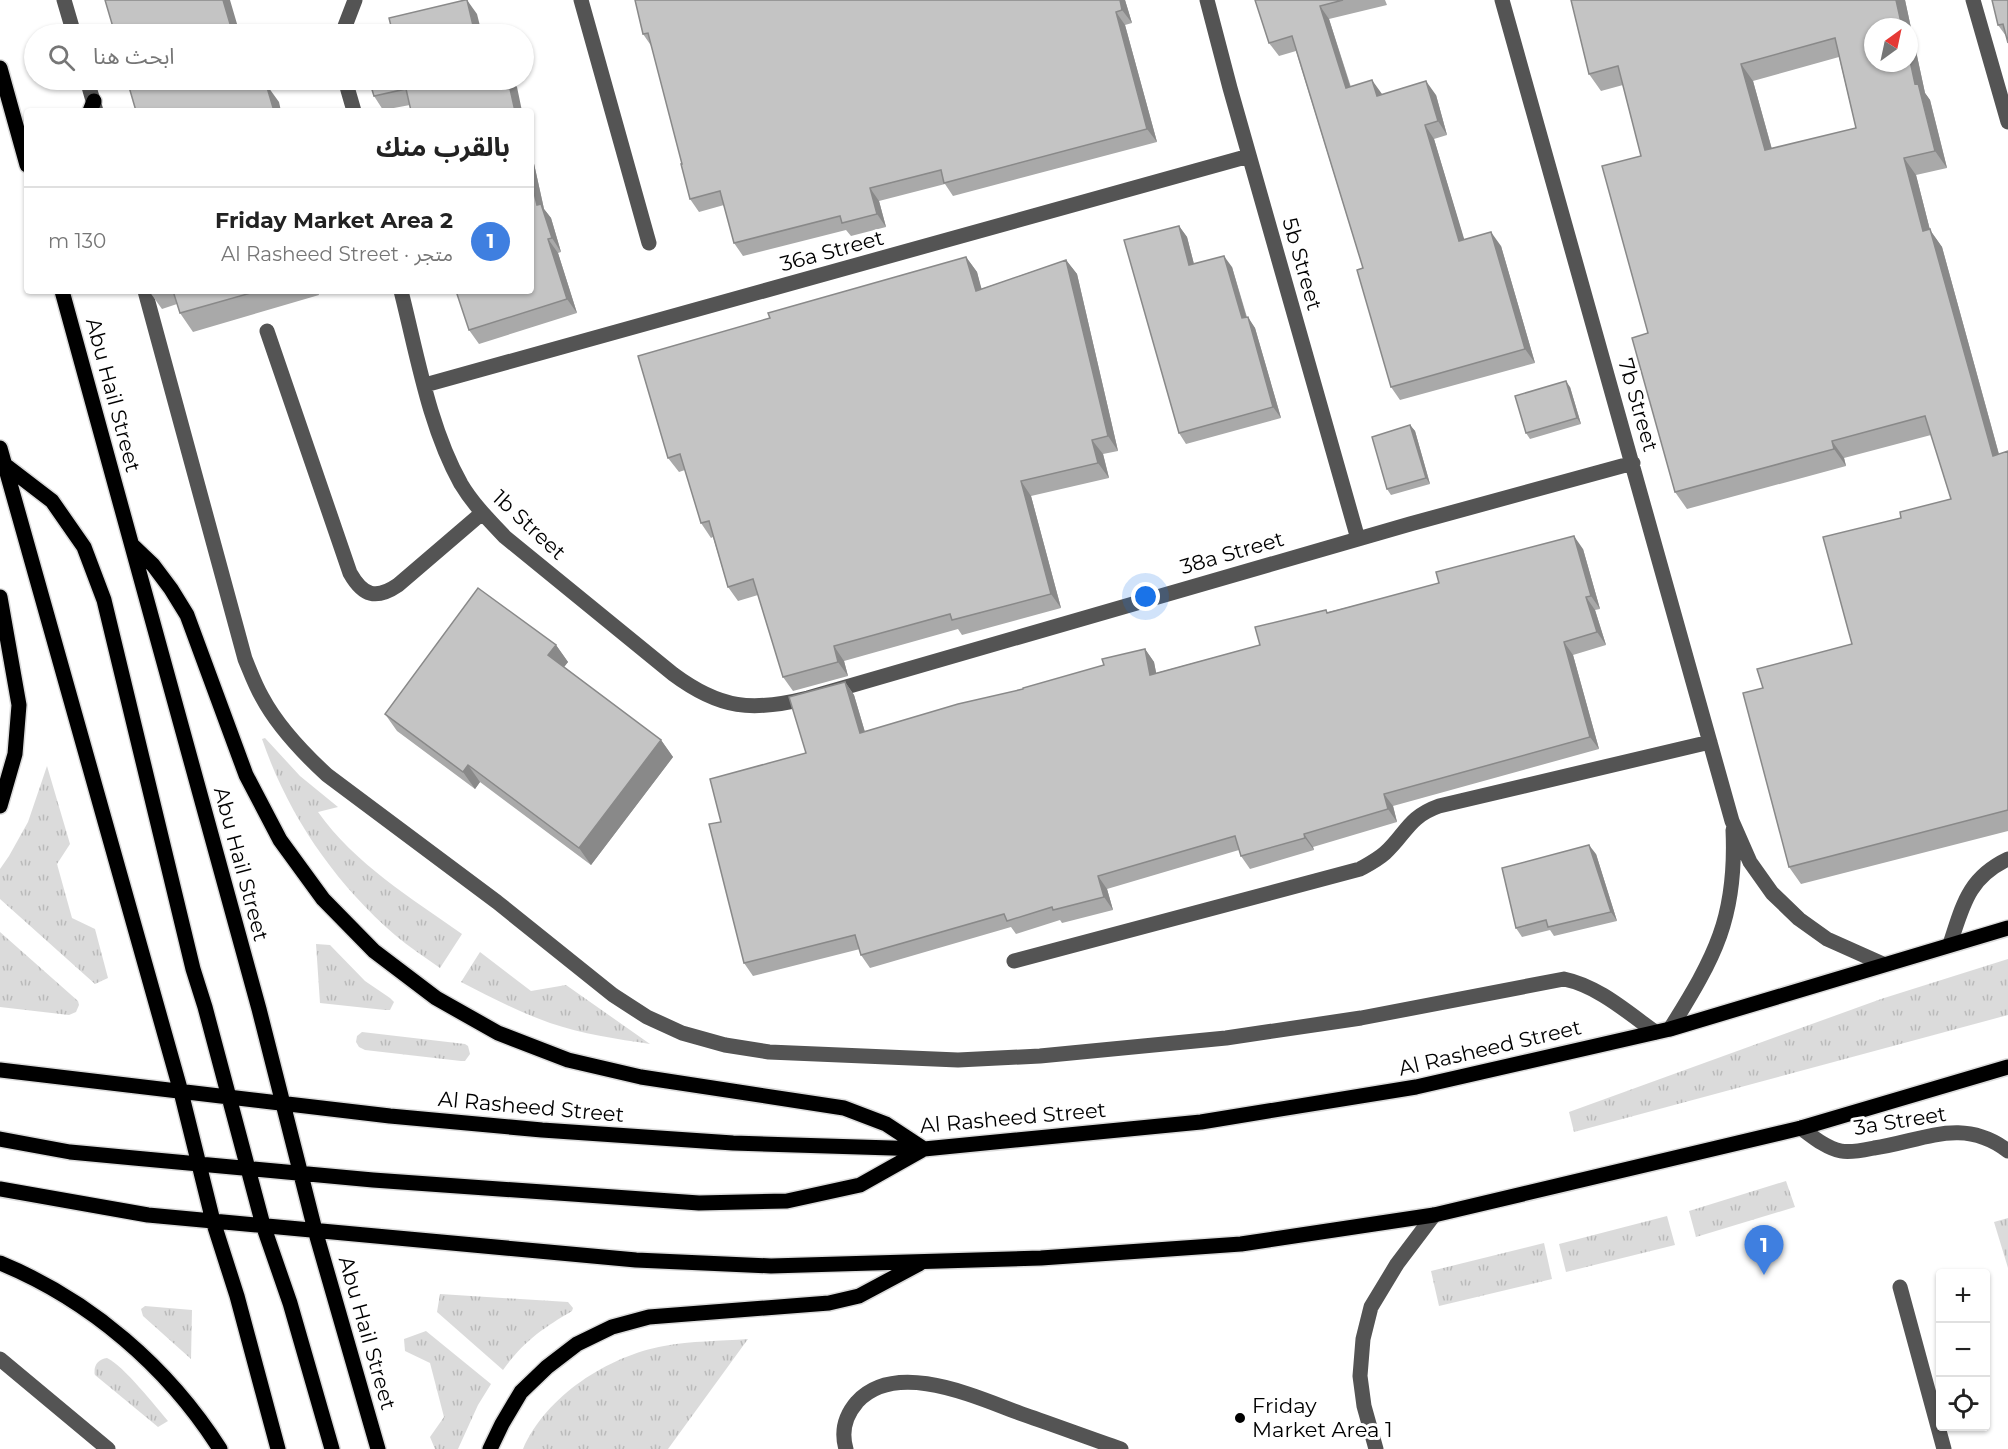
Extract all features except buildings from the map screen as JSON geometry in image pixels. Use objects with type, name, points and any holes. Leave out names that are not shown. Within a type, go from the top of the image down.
[{"type":"main road","points":[[0,68],[24,154]]},
{"type":"main road","name":"Abu Hail Street","points":[[63,294],[283,1103],[315,1230],[378,1449]]},
{"type":"main road","points":[[0,448],[181,1092],[213,1221],[237,1296],[278,1449]]},
{"type":"main road","points":[[0,485],[5,465]]},
{"type":"main road","points":[[5,465],[52,501],[84,547],[104,600],[193,969],[205,1006],[227,1097],[249,1168],[263,1225],[290,1303],[332,1449]]},
{"type":"main road","points":[[0,1139],[70,1152],[373,1180],[699,1203],[787,1201],[860,1185],[924,1149],[886,1124],[843,1108],[641,1077],[568,1060],[498,1033],[436,998],[374,951],[323,899],[280,840],[246,776],[188,615],[153,566],[132,545]]},
{"type":"main road","points":[[0,597],[20,705],[15,754],[0,806]]},
{"type":"main road","name":"Al Rasheed Street","points":[[0,1070],[181,1092],[554,1131],[733,1143],[924,1149],[1213,1120],[1416,1087],[1662,1030],[2008,928]]},
{"type":"main road","points":[[0,1189],[148,1215],[636,1260],[771,1266],[1041,1258],[1241,1244],[1434,1215],[1801,1128],[2008,1067]]},
{"type":"main road","points":[[490,1449],[521,1392],[547,1367],[577,1344],[612,1327],[649,1317],[829,1303],[859,1296],[921,1262]]},
{"type":"main road","points":[[0,1263],[22,1272],[69,1298],[111,1328],[162,1375],[206,1426],[220,1449]]},
{"type":"street","points":[[64,0],[71,24]]},
{"type":"street","points":[[346,24],[355,0]]},
{"type":"street","points":[[581,0],[649,243]]},
{"type":"street","name":"5b Street","points":[[1207,0],[1358,539]]},
{"type":"street","name":"7b Street","points":[[1502,0],[1732,821],[1750,862],[1772,893],[1799,919],[1827,939],[1882,964]]},
{"type":"street","points":[[1973,0],[2008,122]]},
{"type":"street","points":[[89,90],[93,108]]},
{"type":"street","points":[[348,90],[353,108]]},
{"type":"street","name":"36a Street","points":[[425,385],[1249,156]]},
{"type":"street","points":[[146,294],[245,659],[262,698],[286,733],[327,775],[488,895],[571,959],[613,995],[648,1017],[682,1033],[724,1045],[769,1052],[958,1060],[1093,1052],[1226,1038],[1361,1018],[1564,979],[1580,982],[1662,1030]]},
{"type":"street","name":"1b Street","points":[[402,294],[425,385],[447,457],[462,486],[482,513],[505,537],[673,674],[692,688],[715,699],[738,705]]},
{"type":"street","points":[[267,331],[350,573],[357,586],[370,593],[386,594],[482,513]]},
{"type":"street","name":"38a Street","points":[[738,705],[761,707],[808,698],[1358,539],[1633,464]]},
{"type":"street","points":[[1014,961],[1360,869],[1386,853],[1414,819],[1439,806],[1710,742]]},
{"type":"street","name":"7b Street","points":[[1662,1030],[1699,982],[1718,944],[1730,904],[1734,863],[1732,821]]},
{"type":"street","points":[[1950,944],[1964,902],[1974,883],[1989,869],[2008,859]]},
{"type":"street","name":"3a Street","points":[[1801,1128],[1829,1147],[1843,1152],[1889,1146],[1947,1132],[1973,1134],[1998,1144],[2008,1151]]},
{"type":"street","points":[[1376,1449],[1364,1406],[1360,1376],[1363,1339],[1371,1307],[1397,1264],[1434,1215]]},
{"type":"street","points":[[1900,1287],[1944,1449]]},
{"type":"street","points":[[0,1359],[108,1449]]},
{"type":"street","points":[[846,1449],[844,1424],[851,1409],[862,1396],[890,1384],[916,1383],[953,1389],[1121,1449]]},
{"type":"green space","points":[[265,738],[300,776],[338,807],[318,812],[349,848],[385,879],[462,934],[440,968],[395,935],[352,893],[333,870],[315,846],[285,794],[262,739]]},
{"type":"green space","points":[[47,766],[70,844],[57,864],[72,918],[95,929],[108,978],[95,984],[0,899],[0,869],[28,822]]},
{"type":"green space","points":[[0,932],[78,1001],[76,1012],[69,1015],[0,1007]]},
{"type":"green space","points":[[316,944],[330,945],[365,981],[390,998],[394,1002],[390,1010],[320,1003]]},
{"type":"green space","points":[[480,952],[531,991],[566,985],[650,1044],[562,1027],[516,1009],[461,982]]},
{"type":"green space","points":[[2008,959],[2008,1015],[1574,1132],[1569,1112],[1881,999]]},
{"type":"green space","points":[[362,1032],[465,1044],[470,1054],[465,1061],[461,1061],[365,1050],[356,1042],[357,1036]]},
{"type":"green space","points":[[1786,1181],[1795,1207],[1696,1237],[1689,1211]]},
{"type":"green space","points":[[1667,1216],[1675,1245],[1566,1272],[1559,1244]]},
{"type":"green space","points":[[2008,1218],[2008,1268],[1994,1222]]},
{"type":"green space","points":[[1544,1243],[1552,1279],[1439,1306],[1431,1271]]},
{"type":"green space","points":[[440,1294],[568,1302],[573,1308],[526,1344],[503,1370],[437,1312]]},
{"type":"green space","points":[[145,1306],[192,1310],[191,1359],[143,1316],[141,1309]]},
{"type":"green space","points":[[426,1331],[491,1384],[478,1405],[458,1449],[435,1449],[430,1437],[444,1417],[430,1363],[405,1351],[404,1339]]},
{"type":"green space","points":[[748,1339],[668,1449],[523,1449],[533,1430],[547,1412],[581,1381],[601,1369],[643,1351],[664,1346]]},
{"type":"green space","points":[[107,1358],[130,1377],[168,1421],[158,1427],[95,1375],[97,1363]]},
{"type":"place","name":"Friday Market Area 2","points":[[1764,1275]]},
{"type":"place","name":"Friday Market Area 1","points":[[1240,1418]]}]
